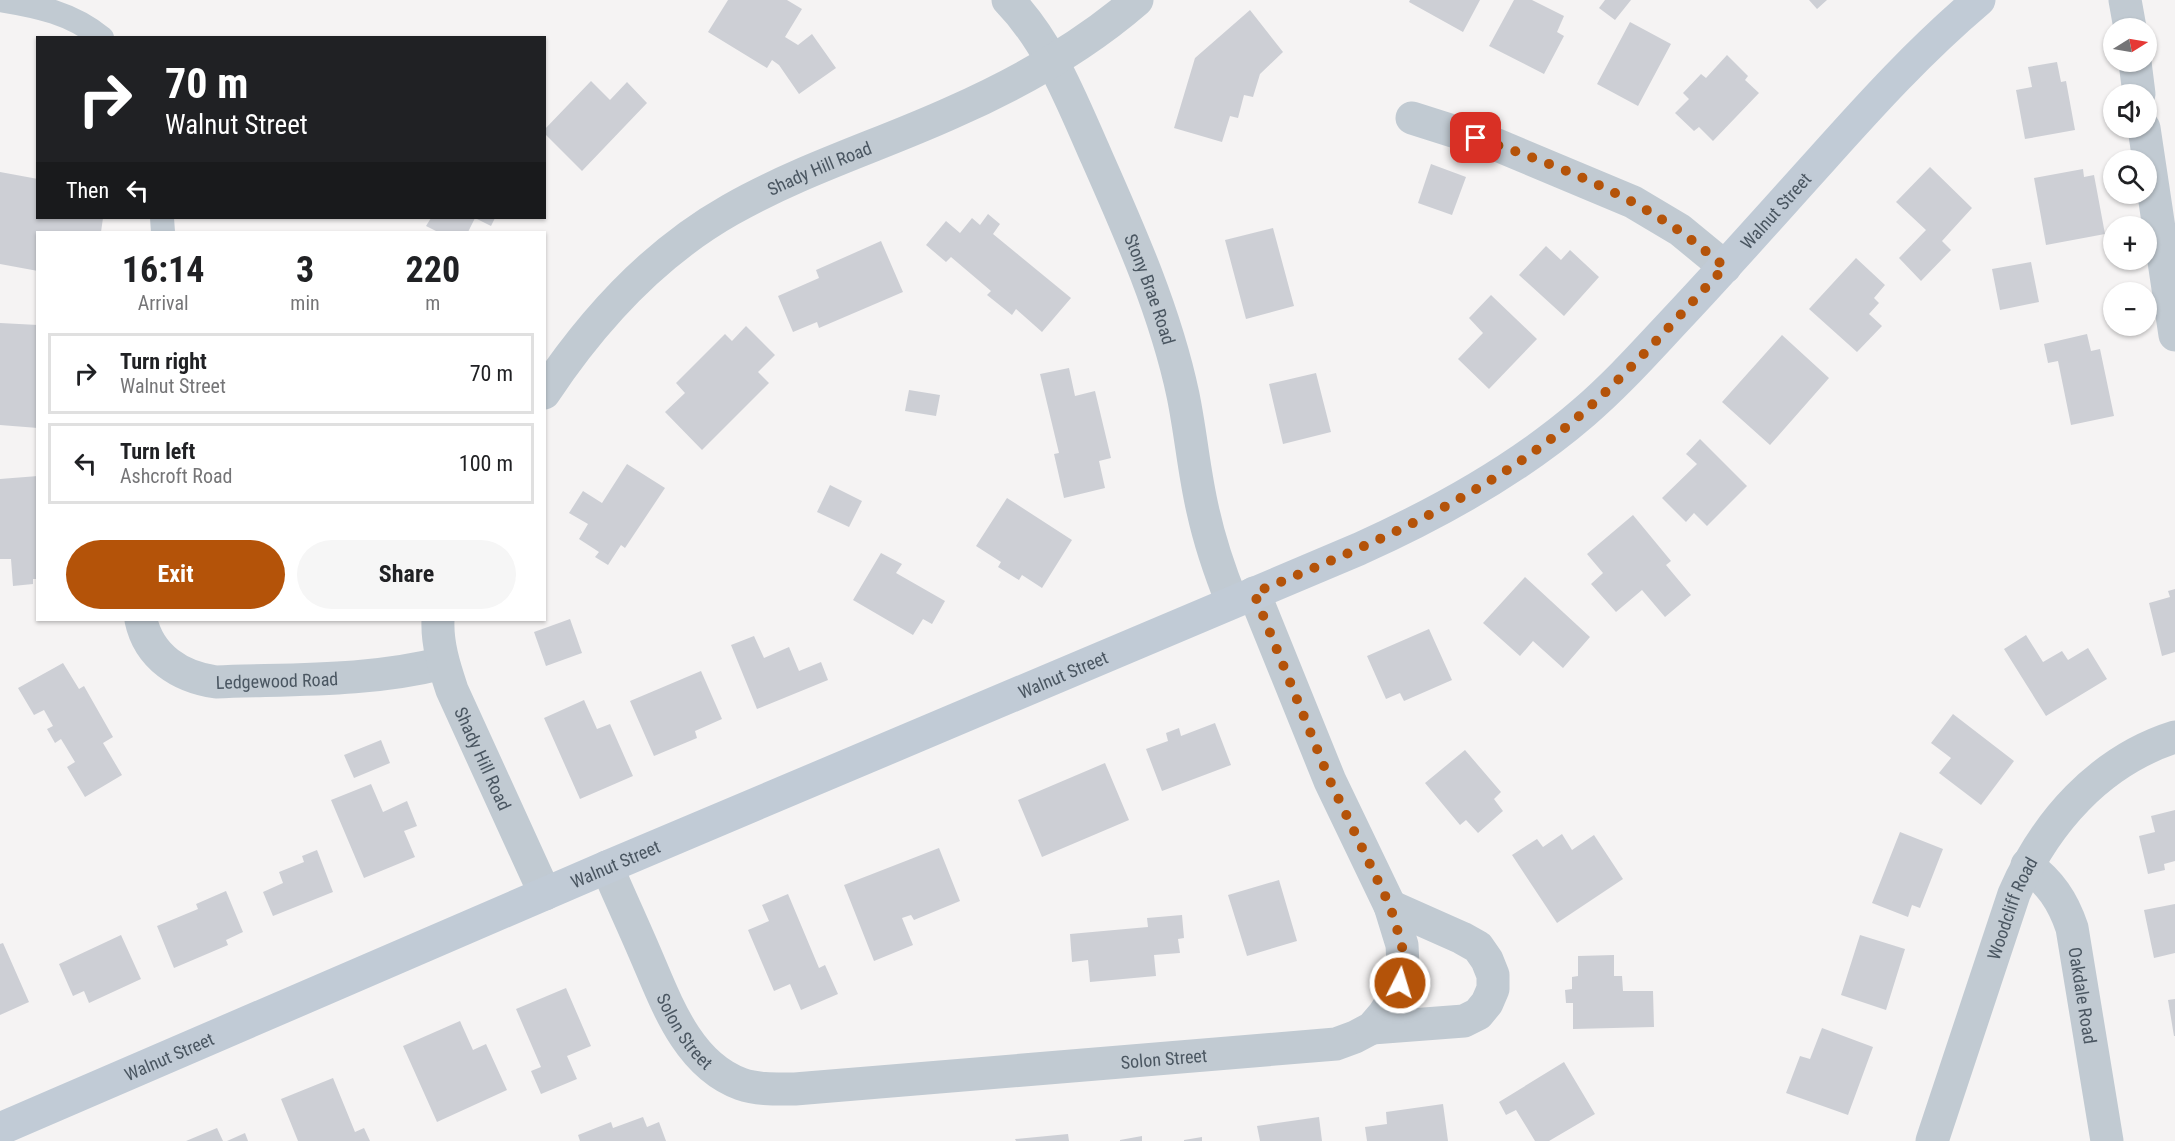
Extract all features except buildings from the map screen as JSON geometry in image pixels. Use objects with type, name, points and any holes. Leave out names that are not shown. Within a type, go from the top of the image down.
[{"type":"main road","name":"Walnut Street","points":[[0,1129],[607,867],[1400,531],[1469,493],[1551,440],[1613,384],[1725,267],[1900,72],[1979,0]]},
{"type":"street","name":"Stony Brae Road","points":[[1008,0],[1020,13],[1052,61],[1122,216],[1164,328],[1183,396],[1203,510],[1217,561],[1243,598]]},
{"type":"street","name":"Shady Hill Road","points":[[546,390],[565,362],[630,288],[663,257],[695,232],[764,192],[1002,89],[1092,35],[1137,0]]},
{"type":"street","points":[[2126,0],[2129,18]]},
{"type":"street","points":[[1412,118],[1497,145],[1634,202],[1680,230],[1725,267]]},
{"type":"street","points":[[2145,138],[2175,335]]},
{"type":"street","name":"Solon Street","points":[[607,867],[681,1031],[705,1061],[718,1072],[741,1084],[767,1089],[795,1089],[1336,1044],[1355,1037],[1372,1028],[1393,1000],[1400,983],[1403,965],[1402,945],[1390,906],[1243,598]]},
{"type":"street","name":"Ledgewood Road","points":[[141,621],[143,631],[165,661],[180,673],[197,680],[216,682],[382,675],[443,663]]},
{"type":"street","name":"Shady Hill Road","points":[[438,621],[443,663],[452,690],[545,894]]},
{"type":"street","name":"Woodcliff Road","points":[[1932,1141],[2014,894],[2027,865],[2062,814],[2106,771],[2157,742],[2175,737]]},
{"type":"street","name":"Oakdale Road","points":[[2027,865],[2054,889],[2065,908],[2072,928],[2107,1141]]},
{"type":"street","points":[[1372,1028],[1464,1021],[1478,1014],[1487,1003],[1493,989],[1493,975],[1478,947],[1390,906]]},
{"type":"lane","points":[[0,0],[46,9],[71,18],[100,36]]},
{"type":"route","points":[[1400,983],[1403,965],[1402,945],[1390,906],[1330,781],[1254,593],[1400,531],[1479,488],[1551,440],[1620,378],[1725,267],[1680,230],[1634,202],[1546,164],[1476,138]]}]
